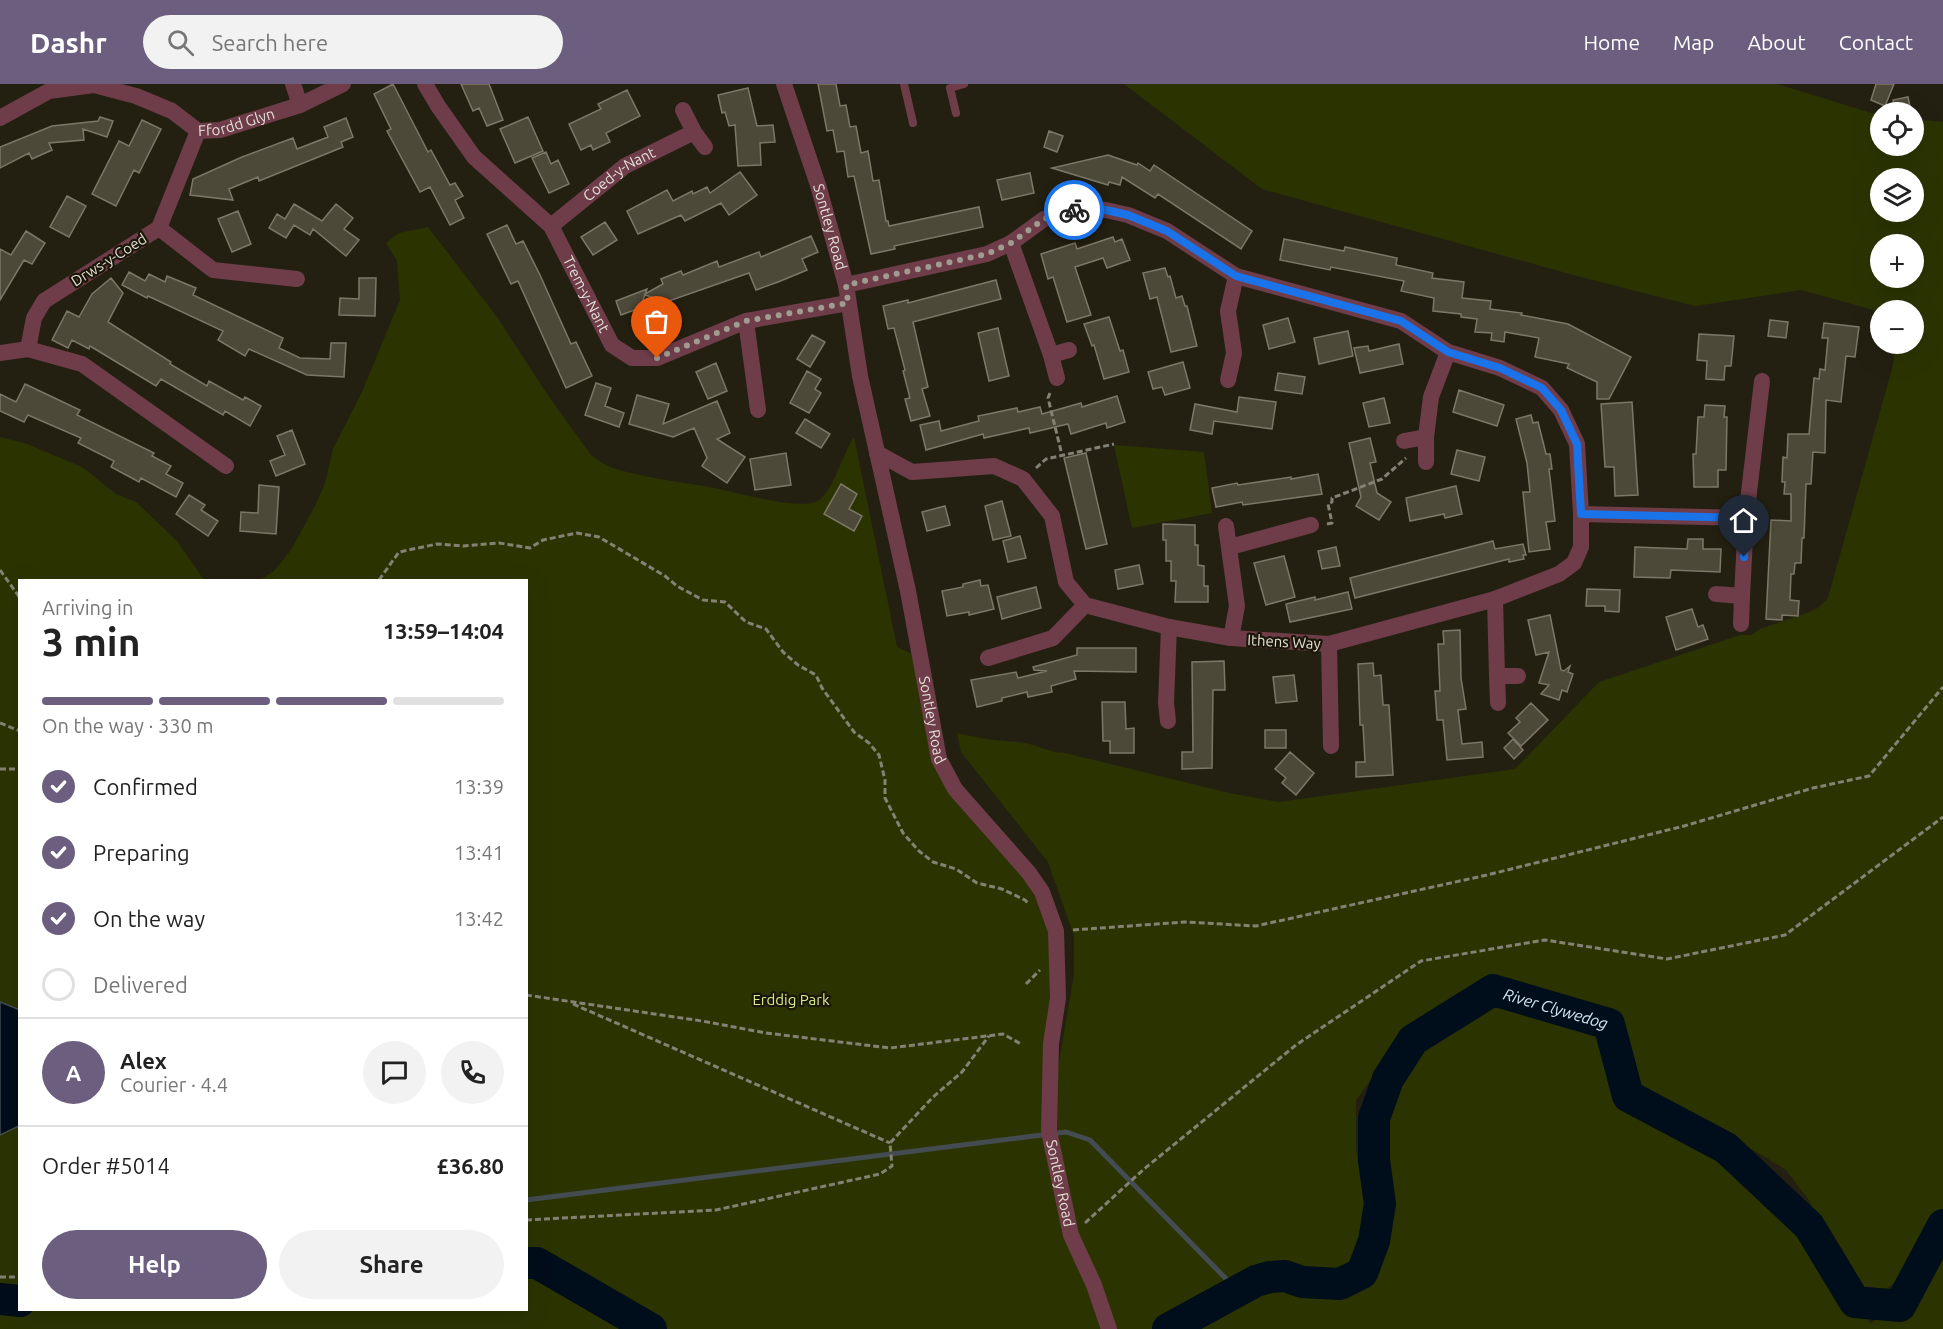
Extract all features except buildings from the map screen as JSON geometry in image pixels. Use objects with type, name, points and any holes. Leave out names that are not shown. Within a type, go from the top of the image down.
[{"type":"street","points":[[292,84],[300,105]]},
{"type":"street","name":"Ffordd Glyn","points":[[0,118],[49,87],[94,85],[136,96],[172,111],[198,131],[220,130],[300,105],[343,84]]},
{"type":"street","name":"Trem-y-Nant","points":[[425,84],[474,157],[551,226],[612,345],[633,358],[657,358],[746,321],[848,303]]},
{"type":"street","name":"Sontley Road","points":[[784,84],[819,185],[846,285],[860,376],[912,613],[939,759],[955,789],[1029,873],[1042,892],[1056,930],[1058,999],[1051,1044],[1050,1136],[1071,1235],[1094,1285],[1108,1327]]},
{"type":"street","points":[[683,110],[705,147]]},
{"type":"street","name":"Drws-y-Coed","points":[[28,349],[34,318],[44,301],[159,228],[198,131]]},
{"type":"street","name":"Coed-y-Nant","points":[[551,226],[625,166],[694,132]]},
{"type":"street","name":"Ithens Way","points":[[846,285],[987,254],[1011,243],[1044,219],[1063,212],[1085,209],[1106,210],[1128,215],[1167,231],[1236,276],[1401,321],[1448,352],[1500,368],[1542,388],[1561,410],[1577,444],[1581,547],[1574,564],[1559,574],[1495,599],[1329,644],[1231,638],[1169,627],[1084,605]]},
{"type":"street","points":[[159,228],[213,270],[297,279]]},
{"type":"street","points":[[1011,243],[1057,378]]},
{"type":"street","points":[[1228,380],[1234,353],[1228,311],[1236,276]]},
{"type":"street","points":[[746,321],[758,410]]},
{"type":"street","points":[[0,353],[28,349],[82,364],[226,466]]},
{"type":"street","points":[[1051,355],[1069,350]]},
{"type":"street","points":[[1426,462],[1426,437],[1431,397],[1448,352]]},
{"type":"street","points":[[1740,624],[1746,518],[1762,381]]},
{"type":"street","points":[[1404,441],[1426,437]]},
{"type":"street","points":[[877,453],[912,472],[994,466],[1023,479],[1052,516],[1066,582],[1084,605],[1053,638],[988,658]]},
{"type":"street","points":[[1581,514],[1746,518]]},
{"type":"street","points":[[1230,547],[1311,525]]},
{"type":"street","points":[[1226,526],[1237,606],[1231,638]]},
{"type":"street","points":[[1716,594],[1742,596]]},
{"type":"street","points":[[1495,599],[1498,703]]},
{"type":"street","points":[[1168,721],[1166,703],[1169,627]]},
{"type":"street","points":[[1329,644],[1331,746]]},
{"type":"street","points":[[1497,676],[1518,676]]},
{"type":"lane","points":[[904,84],[912,123]]},
{"type":"lane","points":[[956,113],[949,86],[964,84]]},
{"type":"path","points":[[1057,378],[1048,398],[1062,455]]},
{"type":"path","points":[[1311,525],[1311,528],[1332,523],[1328,504],[1332,502],[1332,498],[1382,479],[1426,437]]},
{"type":"path","points":[[1023,479],[1046,459],[1114,444]]},
{"type":"path","points":[[380,579],[399,552],[438,544],[463,546],[498,543],[530,548],[543,540],[577,532],[599,537],[665,576],[677,586],[703,600],[725,602],[746,622],[766,629],[783,652],[798,665],[816,675],[822,688],[854,732],[869,743],[879,755],[885,780],[885,798],[903,833],[919,850],[933,862],[956,869],[977,883],[1002,889],[1025,900],[1033,909]]},
{"type":"path","points":[[0,570],[18,595]]},
{"type":"path","points":[[1056,930],[1185,922],[1256,926],[1487,875],[1684,826],[1813,788],[1869,776],[1943,687]]},
{"type":"path","points":[[0,723],[18,730]]},
{"type":"path","points":[[0,769],[18,769]]},
{"type":"path","points":[[1071,1235],[1125,1186],[1296,1045],[1421,961],[1545,940],[1667,959],[1785,935],[1943,817]]},
{"type":"path","points":[[1026,984],[1040,971],[1040,963]]},
{"type":"path","points":[[528,995],[702,1021],[766,1033],[890,1047],[1003,1034],[1021,1044]]},
{"type":"path","points":[[567,1001],[890,1143]]},
{"type":"path","points":[[528,1220],[716,1210],[880,1174],[892,1166],[890,1143],[933,1097],[963,1072],[989,1036]]},
{"type":"path","points":[[0,1276],[18,1277]]},
{"type":"green space","points":[[1124,84],[1777,84],[1870,113],[1870,156],[1924,156],[1924,120],[1943,122],[1943,1213],[1905,1274],[1889,1287],[1870,1293],[1850,1280],[1828,1245],[1809,1200],[1785,1169],[1743,1144],[1752,1166],[1768,1188],[1782,1201],[1798,1226],[1813,1254],[1817,1268],[1856,1315],[1866,1316],[1869,1322],[1872,1323],[1878,1317],[1879,1310],[1900,1306],[1909,1301],[1910,1297],[1906,1294],[1906,1289],[1923,1274],[1943,1241],[1943,1329],[1117,1329],[1078,1238],[1057,1144],[1058,1068],[1074,975],[1074,936],[1048,862],[961,752],[957,733],[1024,743],[1229,793],[1279,802],[1515,769],[1599,682],[1740,635],[1751,635],[1760,629],[1818,608],[1828,598],[1894,354],[1924,354],[1924,300],[1870,300],[1870,309],[1801,290],[1695,306],[1577,276],[1262,189]],"holes":[[[1377,1072],[1389,1112],[1384,1142],[1383,1184],[1387,1203],[1359,1236],[1364,1202],[1356,1149],[1356,1100]]]},
{"type":"green space","name":"Erddig Park","points":[[428,227],[497,317],[547,394],[591,455],[608,466],[643,476],[768,500],[798,504],[810,503],[818,501],[828,489],[854,437],[897,647],[921,658],[939,759],[999,837],[1056,931],[1049,1131],[1071,1235],[1109,1329],[0,1329],[0,437],[27,444],[82,467],[116,494],[136,502],[177,541],[203,579],[18,579],[18,1311],[528,1311],[528,579],[262,579],[274,571],[291,550],[316,504],[325,483],[333,449],[362,392],[400,300],[397,261],[386,243],[399,233]]},
{"type":"green space","points":[[1114,445],[1204,452],[1212,513],[1132,528]]},
{"type":"water","points":[[0,1002],[18,1009],[18,1126],[0,1135]]},
{"type":"waterway","name":"River Clywedog","points":[[1168,1329],[1256,1281],[1285,1276],[1302,1282],[1340,1284],[1362,1273],[1374,1241],[1380,1204],[1374,1160],[1374,1118],[1388,1079],[1413,1040],[1493,990],[1609,1024],[1628,1096],[1726,1148],[1809,1226],[1855,1302],[1900,1306],[1943,1225]]},
{"type":"waterway","points":[[528,1200],[1066,1132],[1090,1140],[1238,1291]]},
{"type":"waterway","name":"River Clywedog","points":[[528,1263],[537,1263],[651,1329]]},
{"type":"waterway","name":"River Clywedog","points":[[0,1299],[18,1301]]},
{"type":"way so far","points":[[657,358],[746,321],[848,303],[846,285],[987,254],[1011,243],[1044,219],[1074,210]]},
{"type":"route","points":[[1074,210],[1106,210],[1128,215],[1167,231],[1236,276],[1401,321],[1448,352],[1500,368],[1542,388],[1561,410],[1577,444],[1581,514],[1746,518],[1744,557]]}]
